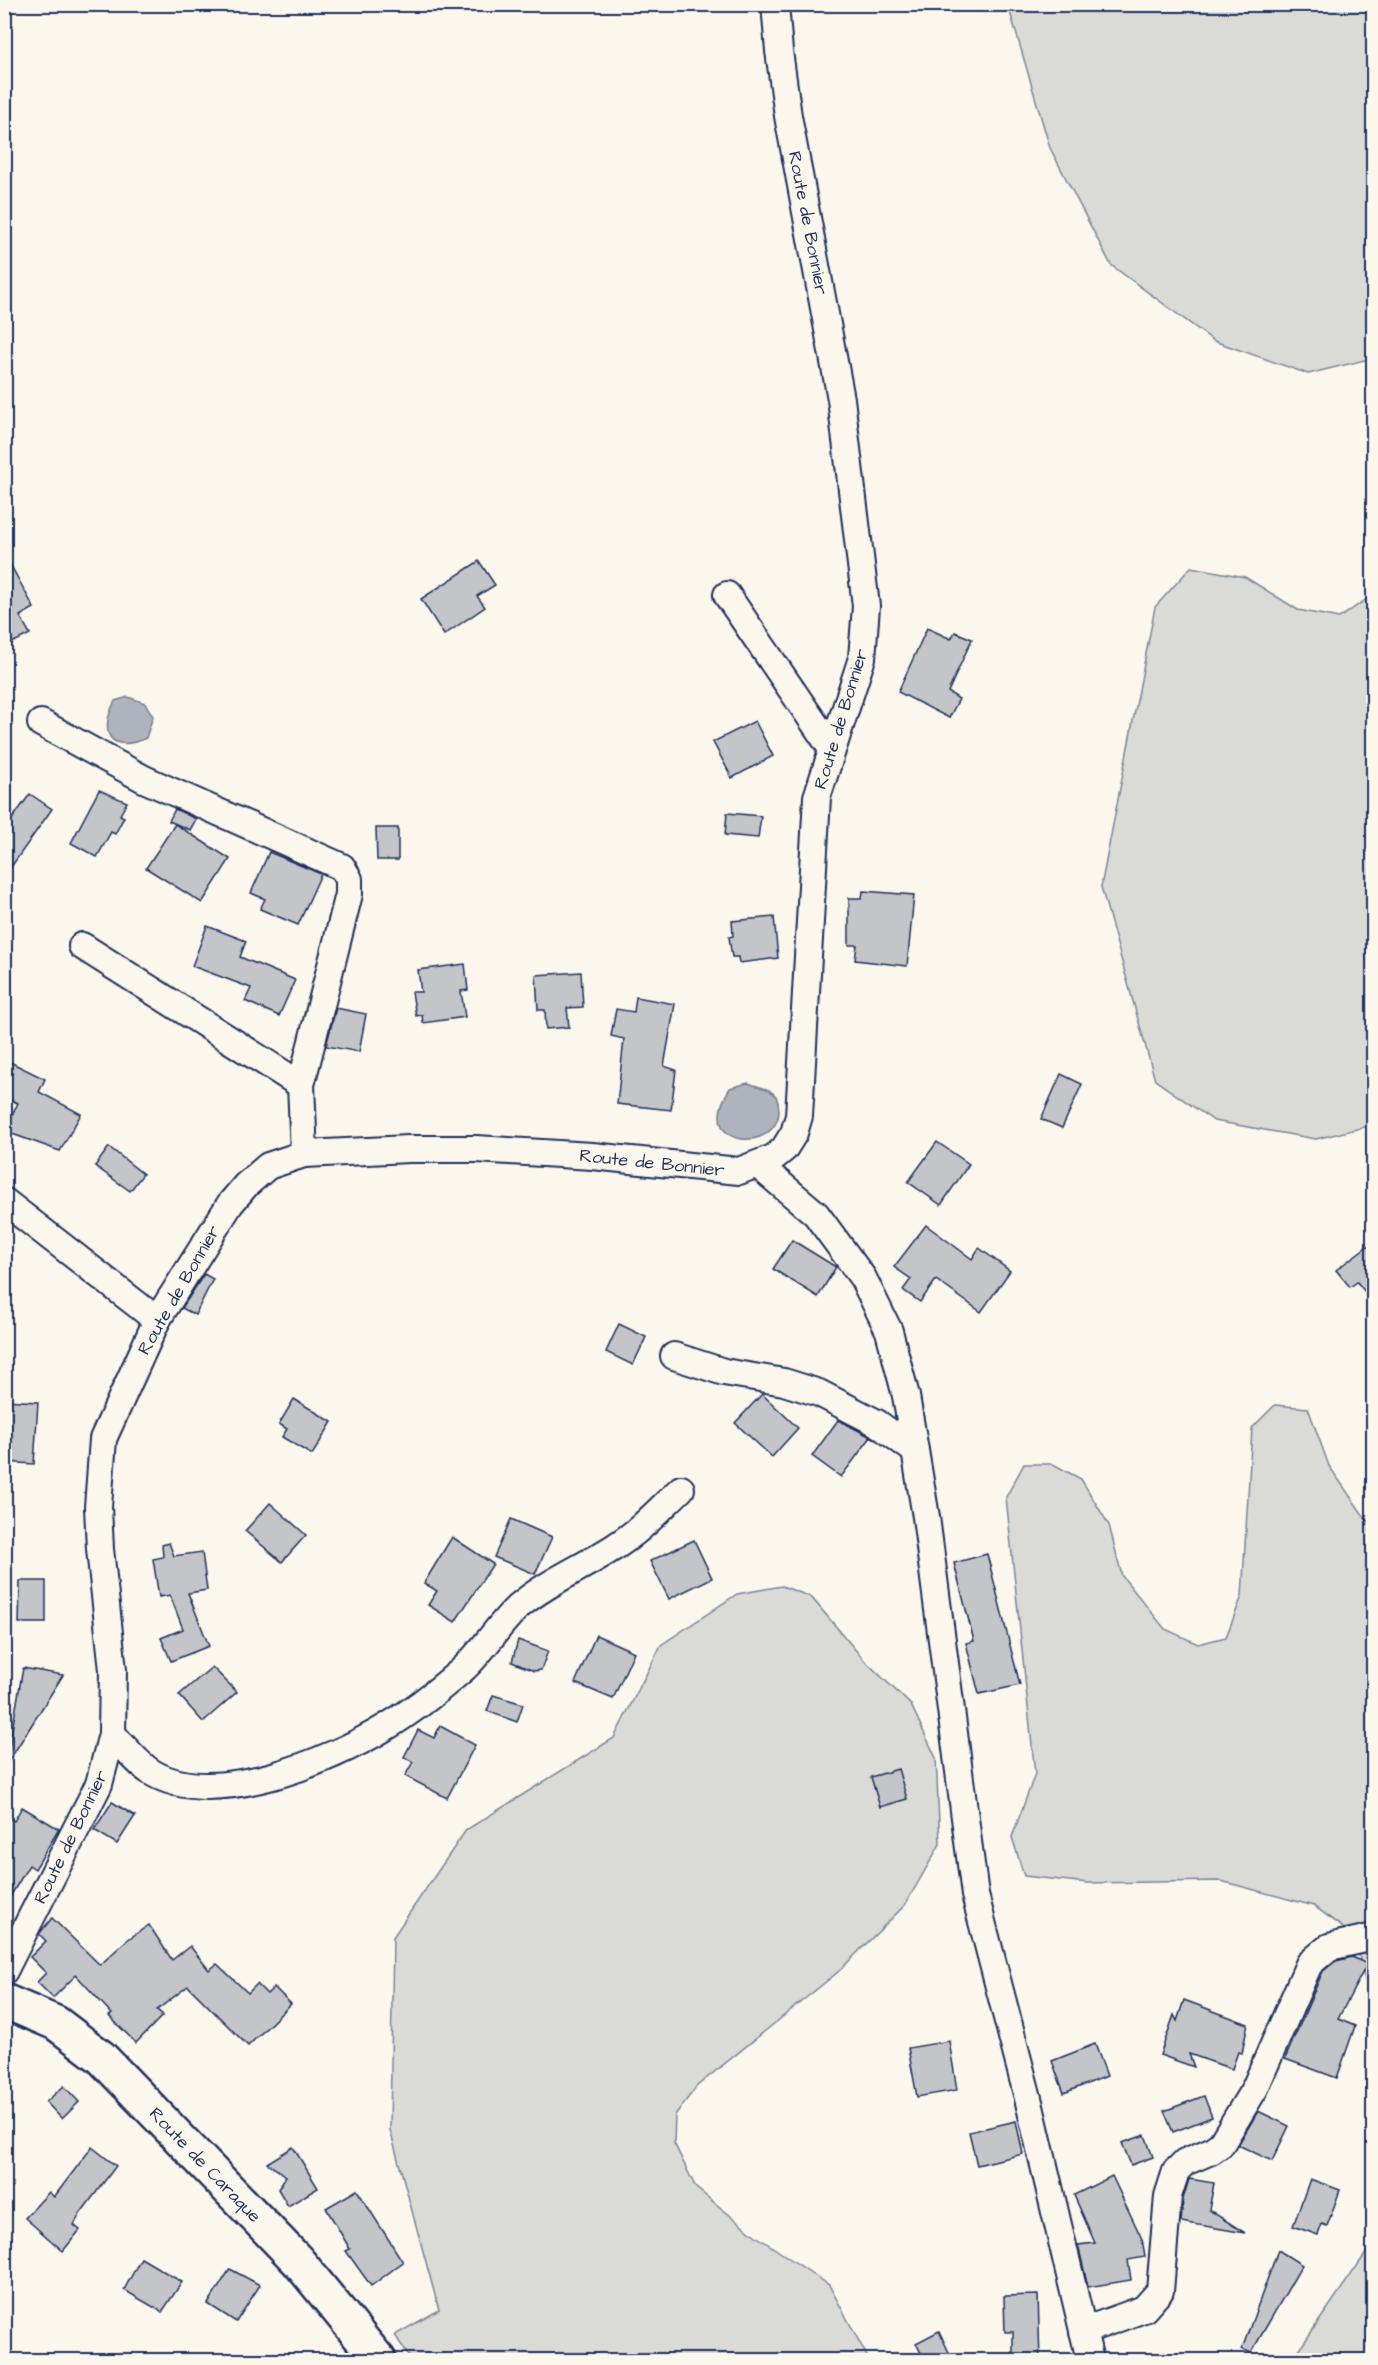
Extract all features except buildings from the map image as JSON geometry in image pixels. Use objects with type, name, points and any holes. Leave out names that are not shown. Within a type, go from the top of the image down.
[{"type":"street","name":"Route de Bonnier","points":[[4,1971],[99,1784],[112,1734],[113,1670],[100,1549],[98,1478],[103,1440],[157,1320],[230,1204],[246,1185],[268,1166],[304,1154],[476,1149],[592,1156],[721,1171],[739,1171],[758,1165],[784,1149],[794,1133],[799,1116],[817,796],[862,658],[866,606],[864,571],[841,399],[788,116],[779,51],[776,4]]},
{"type":"street","points":[[727,595],[832,749]]},
{"type":"street","points":[[41,723],[144,779],[342,867],[346,872],[349,894],[301,1085],[304,1154]]},
{"type":"street","points":[[82,946],[301,1085]]},
{"type":"street","points":[[758,1165],[816,1214],[846,1252],[874,1298],[889,1331],[906,1396],[915,1451],[955,1729],[975,1895],[1028,2098],[1090,2361]]},
{"type":"street","points":[[4,1201],[157,1320]]},
{"type":"street","points":[[675,1356],[724,1372],[784,1382],[819,1393],[878,1423],[915,1451]]},
{"type":"street","points":[[112,1734],[150,1772],[179,1784],[225,1786],[287,1772],[340,1750],[385,1728],[420,1704],[464,1668],[519,1606],[569,1572],[635,1533],[681,1490]]},
{"type":"street","points":[[1083,2331],[1144,2309],[1160,2291],[1168,2196],[1176,2171],[1185,2162],[1221,2144],[1255,2088],[1309,1964],[1329,1947],[1374,1937]]},
{"type":"street","name":"Route de Caraque","points":[[4,2001],[56,2023],[101,2057],[298,2261],[379,2361]]},
{"type":"shaded area","points":[[1008,5],[1373,5],[1373,358],[1308,374],[1214,341],[1111,265],[1050,148]]},
{"type":"shaded area","points":[[1191,567],[1245,577],[1298,610],[1339,618],[1373,595],[1373,1125],[1316,1139],[1214,1121],[1155,1080],[1101,887],[1155,607]]},
{"type":"shaded area","points":[[128,697],[145,703],[153,716],[146,738],[134,742],[116,742],[108,731],[110,712],[115,701]]},
{"type":"shaded area","points":[[748,1083],[769,1090],[776,1096],[779,1115],[772,1128],[760,1137],[745,1139],[731,1136],[722,1126],[721,1110],[730,1088]]},
{"type":"shaded area","points":[[1275,1405],[1308,1408],[1329,1466],[1373,1529],[1373,2016],[1355,1937],[1314,1906],[1221,1881],[1088,1883],[1024,1876],[1012,1837],[1035,1774],[1006,1497],[1024,1464],[1053,1464],[1081,1479],[1109,1525],[1122,1576],[1165,1629],[1198,1644],[1226,1637],[1242,1596],[1252,1428]]},
{"type":"shaded area","points":[[782,1586],[811,1597],[864,1660],[911,1705],[936,1758],[940,1844],[905,1905],[838,1972],[697,2086],[675,2115],[674,2143],[696,2188],[756,2236],[829,2285],[869,2360],[411,2360],[395,2335],[439,2310],[390,2130],[393,1937],[466,1830],[614,1738],[661,1645],[737,1594]]},
{"type":"shaded area","points":[[1373,2243],[1373,2360],[1292,2360]]}]
